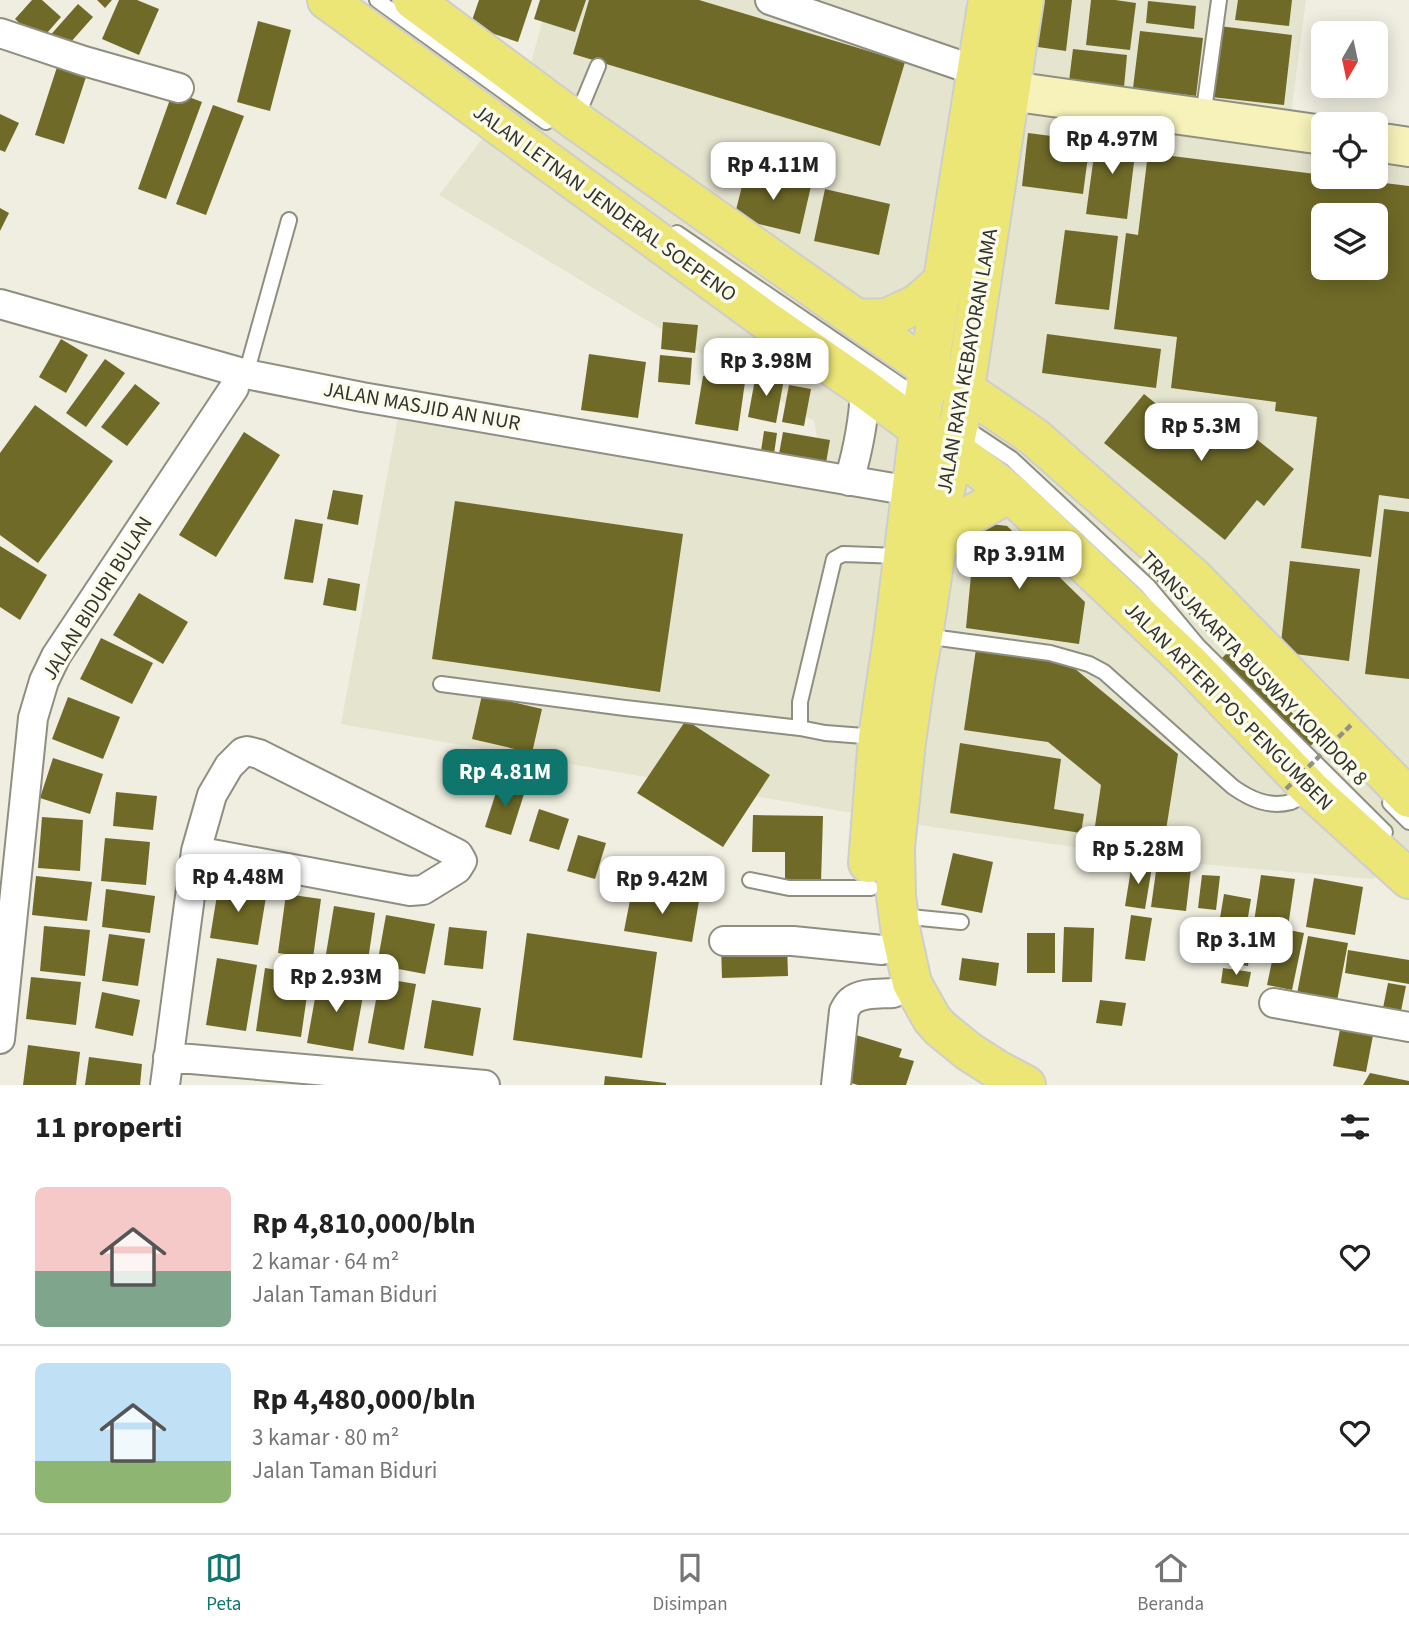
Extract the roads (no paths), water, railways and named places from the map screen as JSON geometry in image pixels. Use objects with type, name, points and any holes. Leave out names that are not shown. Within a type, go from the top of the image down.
[{"type":"main road","name":"JALAN LETNAN JENDERAL SOEPENO","points":[[327,0],[768,322],[865,389],[942,404]]},
{"type":"main road","points":[[413,0],[569,127],[857,319],[942,404],[1033,436],[1193,577],[1394,796]]},
{"type":"main road","name":"JALAN RAYA KEBAYORAN LAMA","points":[[981,1085],[935,1052],[893,993],[877,931],[868,872],[868,853],[892,740],[942,404],[942,282],[988,0]]},
{"type":"main road","name":"JALAN RAYA KEBAYORAN LAMA","points":[[920,551],[911,491],[942,404],[987,240],[1024,0]]},
{"type":"main road","points":[[950,234],[987,240]]},
{"type":"main road","points":[[857,319],[887,317],[917,304],[942,282]]},
{"type":"main road","name":"JALAN ARTERI POS PENGUMBEN","points":[[942,404],[1010,493],[1188,662],[1298,789],[1409,879]]},
{"type":"main road","points":[[920,551],[967,517],[1010,493]]},
{"type":"main road","name":"JALAN RAYA KEBAYORAN LAMA","points":[[892,740],[896,896],[912,983],[940,1028],[968,1051],[1026,1085]]},
{"type":"street","points":[[770,0],[965,67],[977,68],[1011,91],[1311,133]]},
{"type":"street","points":[[0,33],[179,88]]},
{"type":"street","points":[[1388,144],[1409,147]]},
{"type":"street","name":"JALAN MASJID AN NUR","points":[[0,304],[240,381],[362,397],[911,491]]},
{"type":"street","name":"JALAN BIDURI BULAN","points":[[0,1040],[8,873],[33,718],[44,681],[56,656],[240,381]]},
{"type":"street","points":[[849,481],[862,428],[865,389]]},
{"type":"street","points":[[165,1085],[196,851],[212,795],[229,766],[243,752],[259,754],[457,854],[462,861],[457,869],[423,890],[410,891],[196,851]]},
{"type":"street","points":[[724,941],[793,941],[882,950]]},
{"type":"street","points":[[836,1085],[843,1014],[850,1001],[870,994],[893,993]]},
{"type":"street","points":[[1274,1003],[1409,1027]]},
{"type":"street","points":[[168,1057],[485,1085]]},
{"type":"lane","points":[[349,0],[485,98]]},
{"type":"lane","points":[[377,0],[569,127],[598,66]]},
{"type":"lane","points":[[1203,118],[1219,0]]},
{"type":"lane","name":"JALAN BIDURI BULAN","points":[[240,381],[289,220]]},
{"type":"lane","name":"TRANSJAKARTA BUSWAY KORIDOR 8","points":[[668,226],[942,404],[1012,459],[1149,586],[1198,646],[1392,840]]},
{"type":"lane","points":[[800,728],[800,702],[834,559],[843,554],[920,551]]},
{"type":"lane","name":"TRANSJAKARTA BUSWAY KORIDOR 8","points":[[1145,557],[1296,709]]},
{"type":"lane","points":[[909,634],[1050,653],[1089,664],[1104,672],[1233,787],[1251,799],[1276,804],[1293,802],[1298,789]]},
{"type":"lane","points":[[441,684],[892,740]]},
{"type":"lane","name":"TRANSJAKARTA BUSWAY KORIDOR 8","points":[[1394,796],[1409,822]]},
{"type":"lane","points":[[750,880],[789,888],[871,888]]},
{"type":"lane","points":[[899,916],[961,922]]}]
